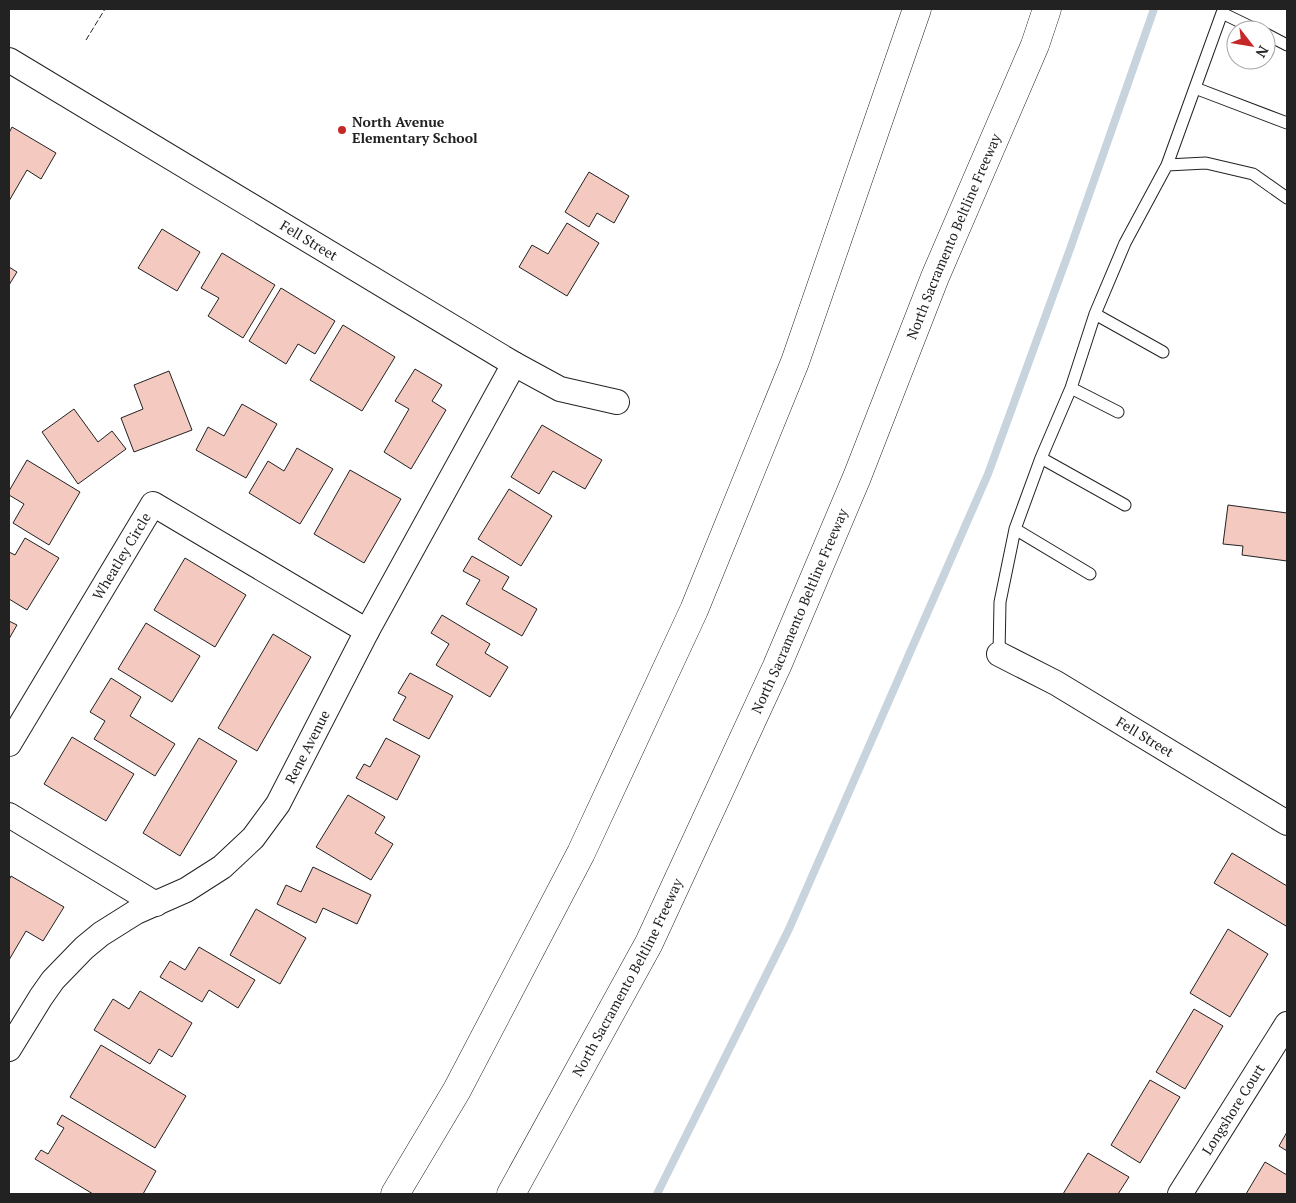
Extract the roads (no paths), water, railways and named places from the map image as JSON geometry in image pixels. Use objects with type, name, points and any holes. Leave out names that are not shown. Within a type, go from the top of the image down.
[{"type":"highway","points":[[395,1194],[457,1090],[581,853],[694,610],[795,362],[917,9]]},
{"type":"highway","name":"North Sacramento Beltline Freeway","points":[[511,1194],[649,942],[777,666],[857,477],[935,277],[1035,45],[1047,9]]},
{"type":"highway","points":[[375,1194],[457,1090]]},
{"type":"street","name":"Fell Street","points":[[9,60],[514,364],[560,389],[617,402]]},
{"type":"street","name":"Rene Avenue","points":[[9,1049],[41,997],[84,948],[101,934],[136,912],[186,890],[222,867],[253,838],[278,804],[367,631],[514,364]]},
{"type":"street","name":"Wheatley Circle","points":[[9,744],[153,504],[367,631]]},
{"type":"street","name":"Fell Street","points":[[999,654],[1056,683],[1287,823]]},
{"type":"street","points":[[9,815],[156,904]]},
{"type":"street","name":"Longshore Court","points":[[1180,1194],[1287,1024]]},
{"type":"lane","points":[[999,654],[1000,602],[1015,529],[1041,458],[1071,388],[1095,314],[1125,243],[1167,165],[1222,13],[1236,20]]},
{"type":"lane","points":[[1195,88],[1287,122]]},
{"type":"lane","points":[[1167,165],[1206,163],[1253,174],[1287,198]]},
{"type":"lane","points":[[1095,314],[1163,352]]},
{"type":"lane","points":[[1071,388],[1118,412]]},
{"type":"lane","points":[[1041,458],[1126,506]]},
{"type":"lane","points":[[1015,529],[1090,574]]},
{"type":"waterway","points":[[657,1194],[789,929],[988,474],[1070,249],[1154,9]]},
{"type":"place","name":"North Avenue Elementary School","points":[[342,130]]}]
